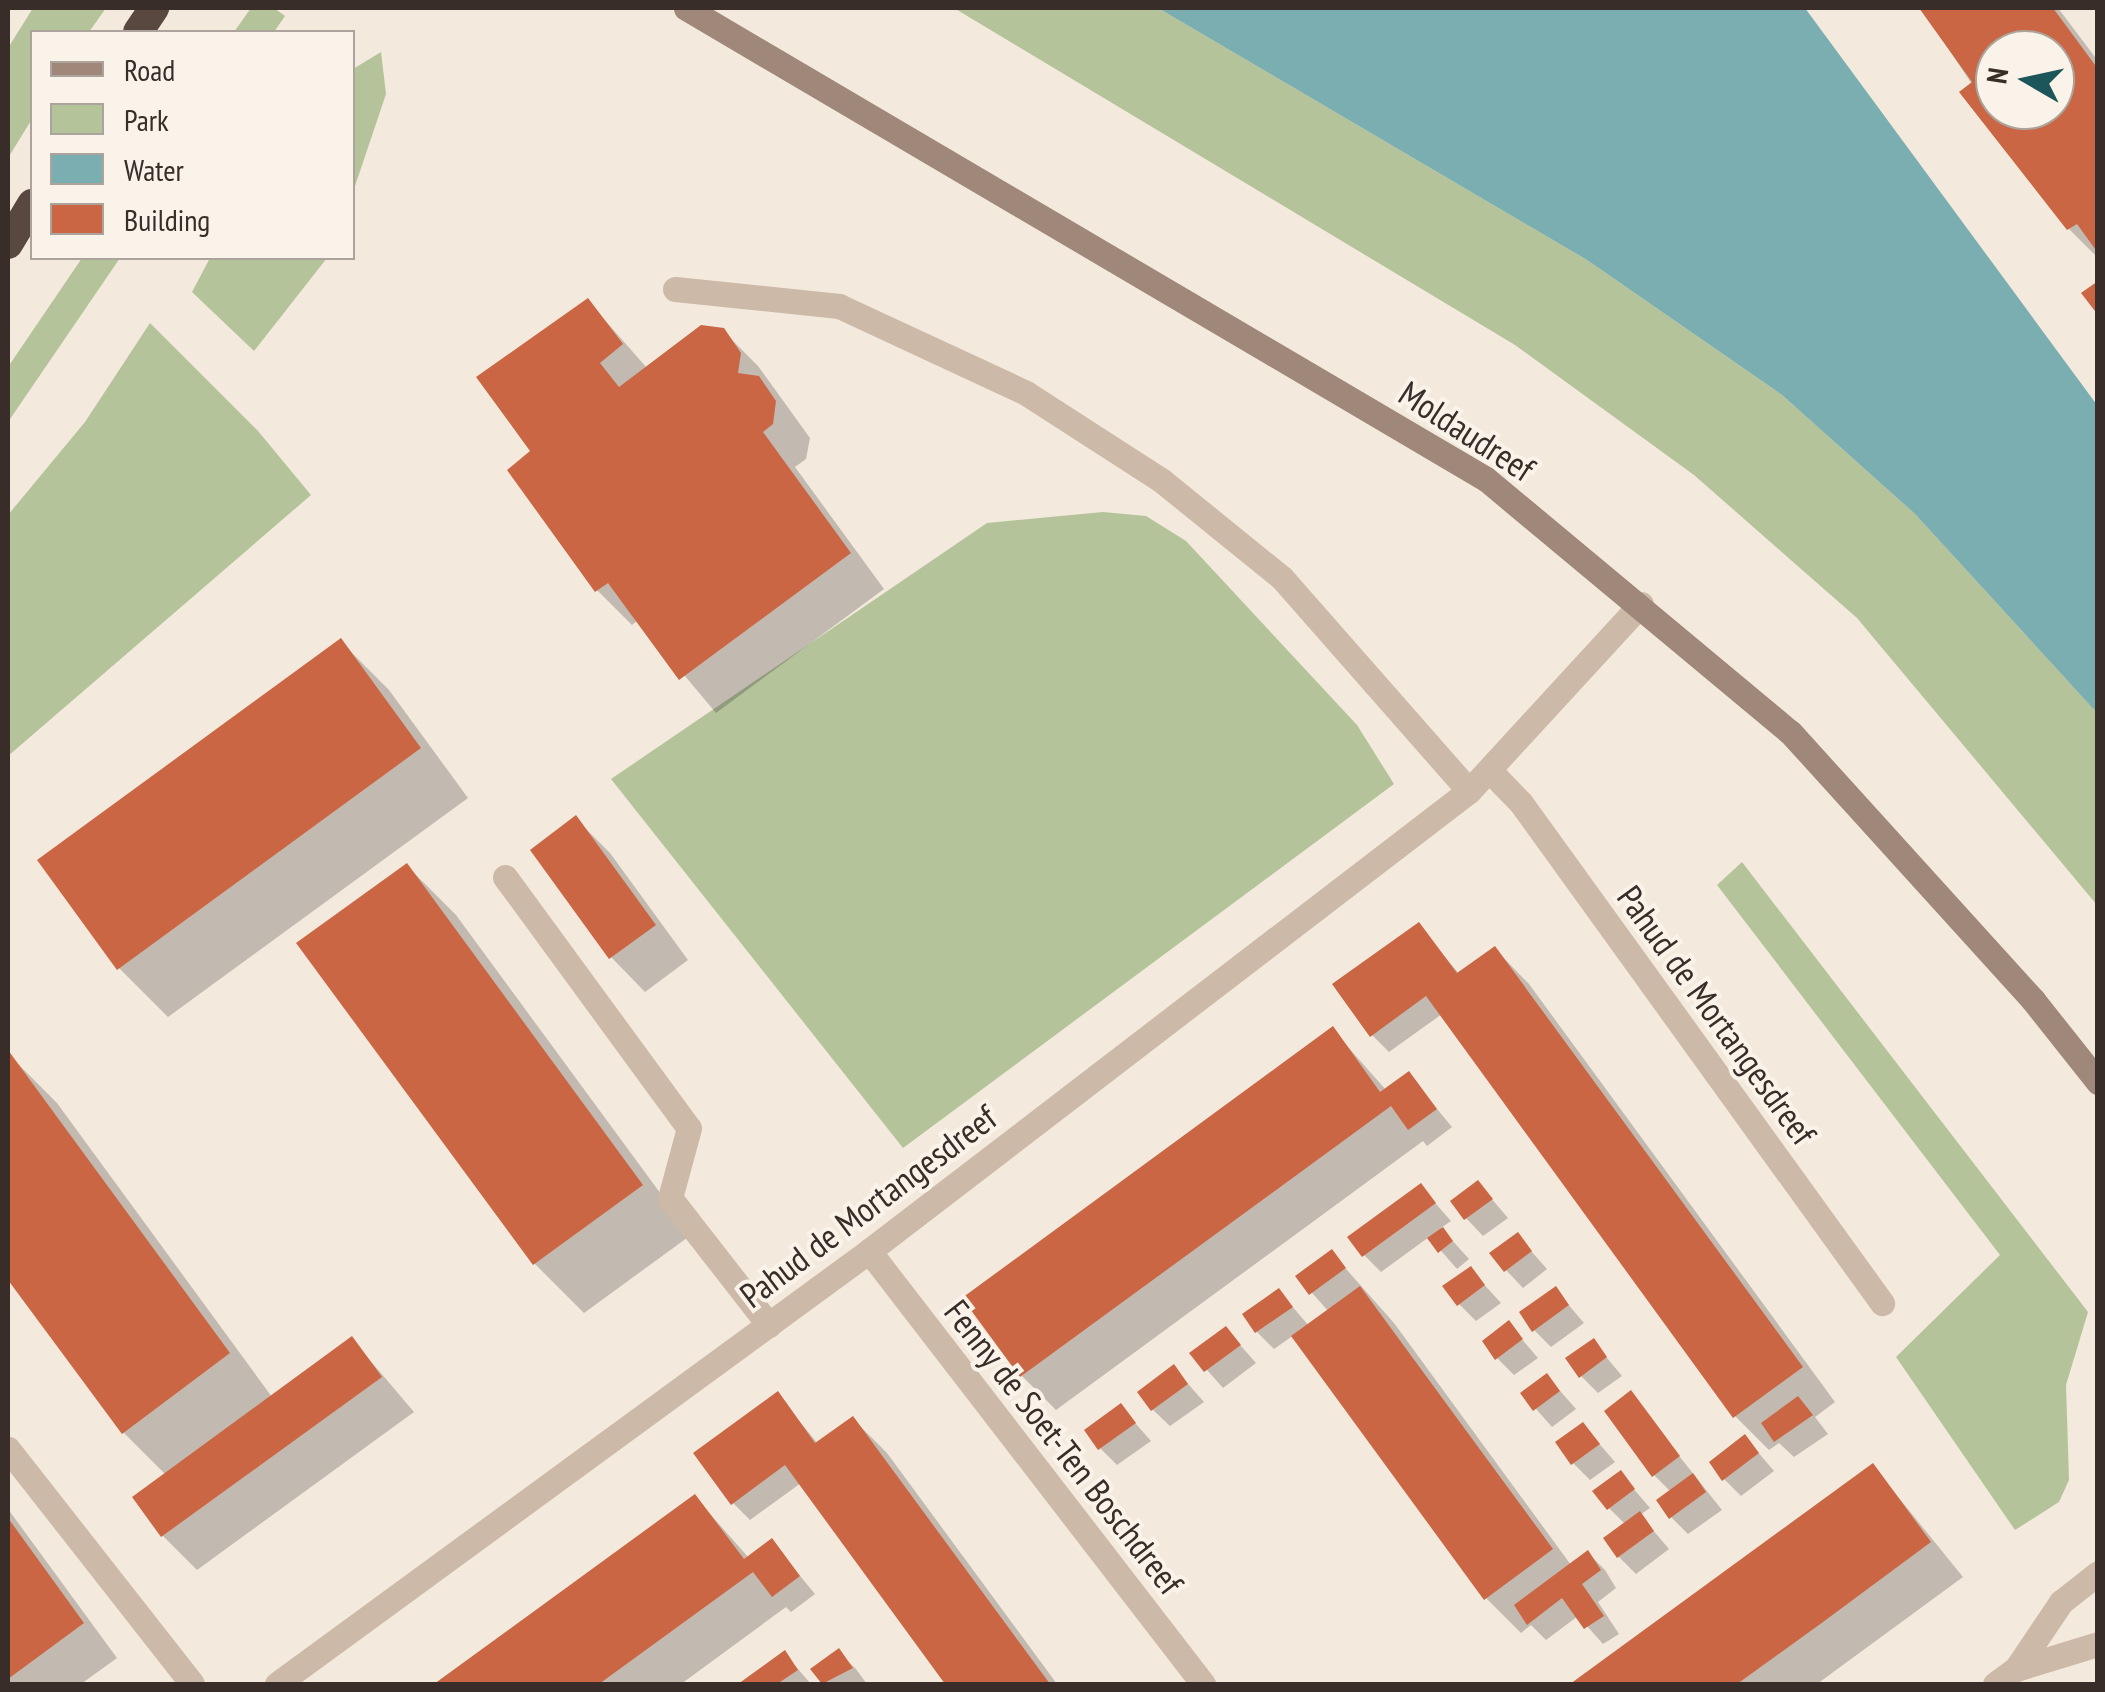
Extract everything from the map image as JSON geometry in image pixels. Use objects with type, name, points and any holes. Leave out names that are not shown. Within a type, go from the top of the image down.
[{"type":"highway","points":[[139,30],[154,8]]},
{"type":"highway","points":[[8,244],[30,207]]},
{"type":"street","name":"Moldaudreef","points":[[686,8],[1486,478],[1790,732],[2033,1000],[2091,1076],[2098,1104]]},
{"type":"street","points":[[675,289],[839,306],[1026,392],[1161,480],[1282,578],[1470,790]]},
{"type":"street","name":"Pahud de Mortangesdreef","points":[[278,1684],[869,1251],[1470,790],[1491,772],[1641,604]]},
{"type":"street","name":"Pahud de Mortangesdreef","points":[[1491,772],[1522,804],[1882,1304]]},
{"type":"street","points":[[505,877],[689,1128],[670,1198],[770,1325]]},
{"type":"street","name":"Fenny de Soet-Ten Boschdreef","points":[[869,1251],[1203,1684]]},
{"type":"street","points":[[8,1449],[192,1684]]},
{"type":"street","points":[[2006,1677],[2060,1602],[2098,1573]]},
{"type":"street","points":[[2006,1677],[2098,1644]]},
{"type":"green space","points":[[33,8],[106,8],[90,30],[30,30],[30,122],[8,158],[8,48]]},
{"type":"green space","points":[[251,8],[274,8],[285,16],[275,30],[235,30]]},
{"type":"green space","points":[[954,8],[1158,8],[1587,260],[1782,395],[1915,514],[2097,713],[2097,905],[1857,618],[1694,475],[1515,345]]},
{"type":"green space","points":[[381,52],[386,94],[355,186],[355,68]]},
{"type":"green space","points":[[81,260],[119,260],[8,422],[8,367]]},
{"type":"green space","points":[[209,260],[325,260],[254,351],[192,292]]},
{"type":"green space","points":[[150,323],[258,431],[311,495],[8,756],[8,515],[85,422]]},
{"type":"green space","points":[[1103,512],[1146,516],[1186,541],[1357,725],[1394,784],[903,1148],[611,779],[987,523]]},
{"type":"green space","points":[[1742,862],[2088,1312],[2066,1385],[2069,1480],[2059,1502],[2015,1530],[1896,1357],[2000,1255],[1717,885]]},
{"type":"water","points":[[1158,8],[1805,8],[2097,405],[2097,713],[1915,514],[1782,395],[1587,260]]},
{"type":"building","points":[[1919,8],[2053,8],[2069,30],[1975,30],[1975,112],[1959,92],[1972,82]]},
{"type":"building","points":[[2075,38],[2098,69],[2098,253],[2077,224],[2067,230],[1989,130],[2075,130]]},
{"type":"building","points":[[2098,281],[2098,315],[2081,293]]},
{"type":"building","points":[[588,298],[623,344],[600,363],[619,387],[701,325],[724,328],[741,353],[738,373],[759,376],[776,401],[773,424],[763,432],[851,553],[679,680],[608,583],[595,592],[507,470],[530,451],[476,377]]},
{"type":"building","points":[[341,638],[421,748],[117,970],[37,860]]},
{"type":"building","points":[[576,815],[656,925],[609,959],[530,850]]},
{"type":"building","points":[[407,863],[643,1185],[533,1265],[296,943]]},
{"type":"building","points":[[1419,922],[1457,973],[1495,946],[1803,1367],[1733,1418],[1426,996],[1370,1037],[1332,984]]},
{"type":"building","points":[[1333,1026],[1380,1092],[1409,1071],[1437,1109],[1408,1130],[1391,1106],[1020,1377],[962,1298]]},
{"type":"building","points":[[8,1050],[230,1353],[122,1434],[8,1280]]},
{"type":"building","points":[[1478,1180],[1493,1199],[1464,1220],[1450,1201]]},
{"type":"building","points":[[1421,1183],[1436,1203],[1362,1257],[1347,1237]]},
{"type":"building","points":[[1443,1227],[1453,1241],[1438,1253],[1427,1238]]},
{"type":"building","points":[[1518,1232],[1532,1251],[1504,1272],[1489,1253]]},
{"type":"building","points":[[1332,1249],[1346,1268],[1309,1295],[1295,1276]]},
{"type":"building","points":[[1471,1266],[1485,1285],[1457,1306],[1442,1286]]},
{"type":"building","points":[[1360,1286],[1553,1549],[1484,1600],[1291,1336]]},
{"type":"building","points":[[1556,1286],[1569,1305],[1532,1332],[1519,1312]]},
{"type":"building","points":[[1279,1288],[1293,1307],[1255,1333],[1242,1314]]},
{"type":"building","points":[[1509,1320],[1523,1339],[1495,1360],[1482,1341]]},
{"type":"building","points":[[1226,1326],[1241,1345],[1204,1372],[1189,1353]]},
{"type":"building","points":[[352,1336],[382,1377],[161,1537],[132,1497]]},
{"type":"building","points":[[1594,1338],[1607,1357],[1579,1378],[1565,1358]]},
{"type":"building","points":[[1174,1364],[1188,1384],[1151,1411],[1137,1392]]},
{"type":"building","points":[[1547,1373],[1560,1391],[1533,1411],[1520,1393]]},
{"type":"building","points":[[1631,1390],[1680,1456],[1652,1477],[1604,1411]]},
{"type":"building","points":[[778,1391],[815,1443],[853,1416],[1050,1684],[945,1684],[785,1465],[731,1505],[693,1453]]},
{"type":"building","points":[[1798,1396],[1813,1415],[1774,1442],[1761,1423]]},
{"type":"building","points":[[1121,1403],[1136,1423],[1098,1450],[1084,1430]]},
{"type":"building","points":[[1583,1422],[1600,1444],[1571,1465],[1555,1442]]},
{"type":"building","points":[[1745,1434],[1759,1453],[1722,1481],[1709,1462]]},
{"type":"building","points":[[1873,1463],[1931,1542],[1823,1622],[1737,1684],[1570,1684]]},
{"type":"building","points":[[1621,1470],[1635,1489],[1607,1510],[1592,1491]]},
{"type":"building","points":[[1693,1473],[1706,1492],[1669,1519],[1656,1500]]},
{"type":"building","points":[[695,1494],[744,1559],[772,1538],[800,1576],[772,1597],[753,1572],[599,1684],[434,1684]]},
{"type":"building","points":[[1640,1511],[1654,1531],[1617,1558],[1603,1538]]},
{"type":"building","points":[[8,1518],[84,1623],[8,1679]]},
{"type":"building","points":[[1588,1550],[1601,1570],[1582,1584],[1604,1616],[1584,1629],[1562,1598],[1527,1625],[1514,1605]]},
{"type":"building","points":[[839,1648],[853,1668],[822,1684],[810,1669]]},
{"type":"building","points":[[785,1650],[798,1670],[777,1684],[738,1684]]}]
